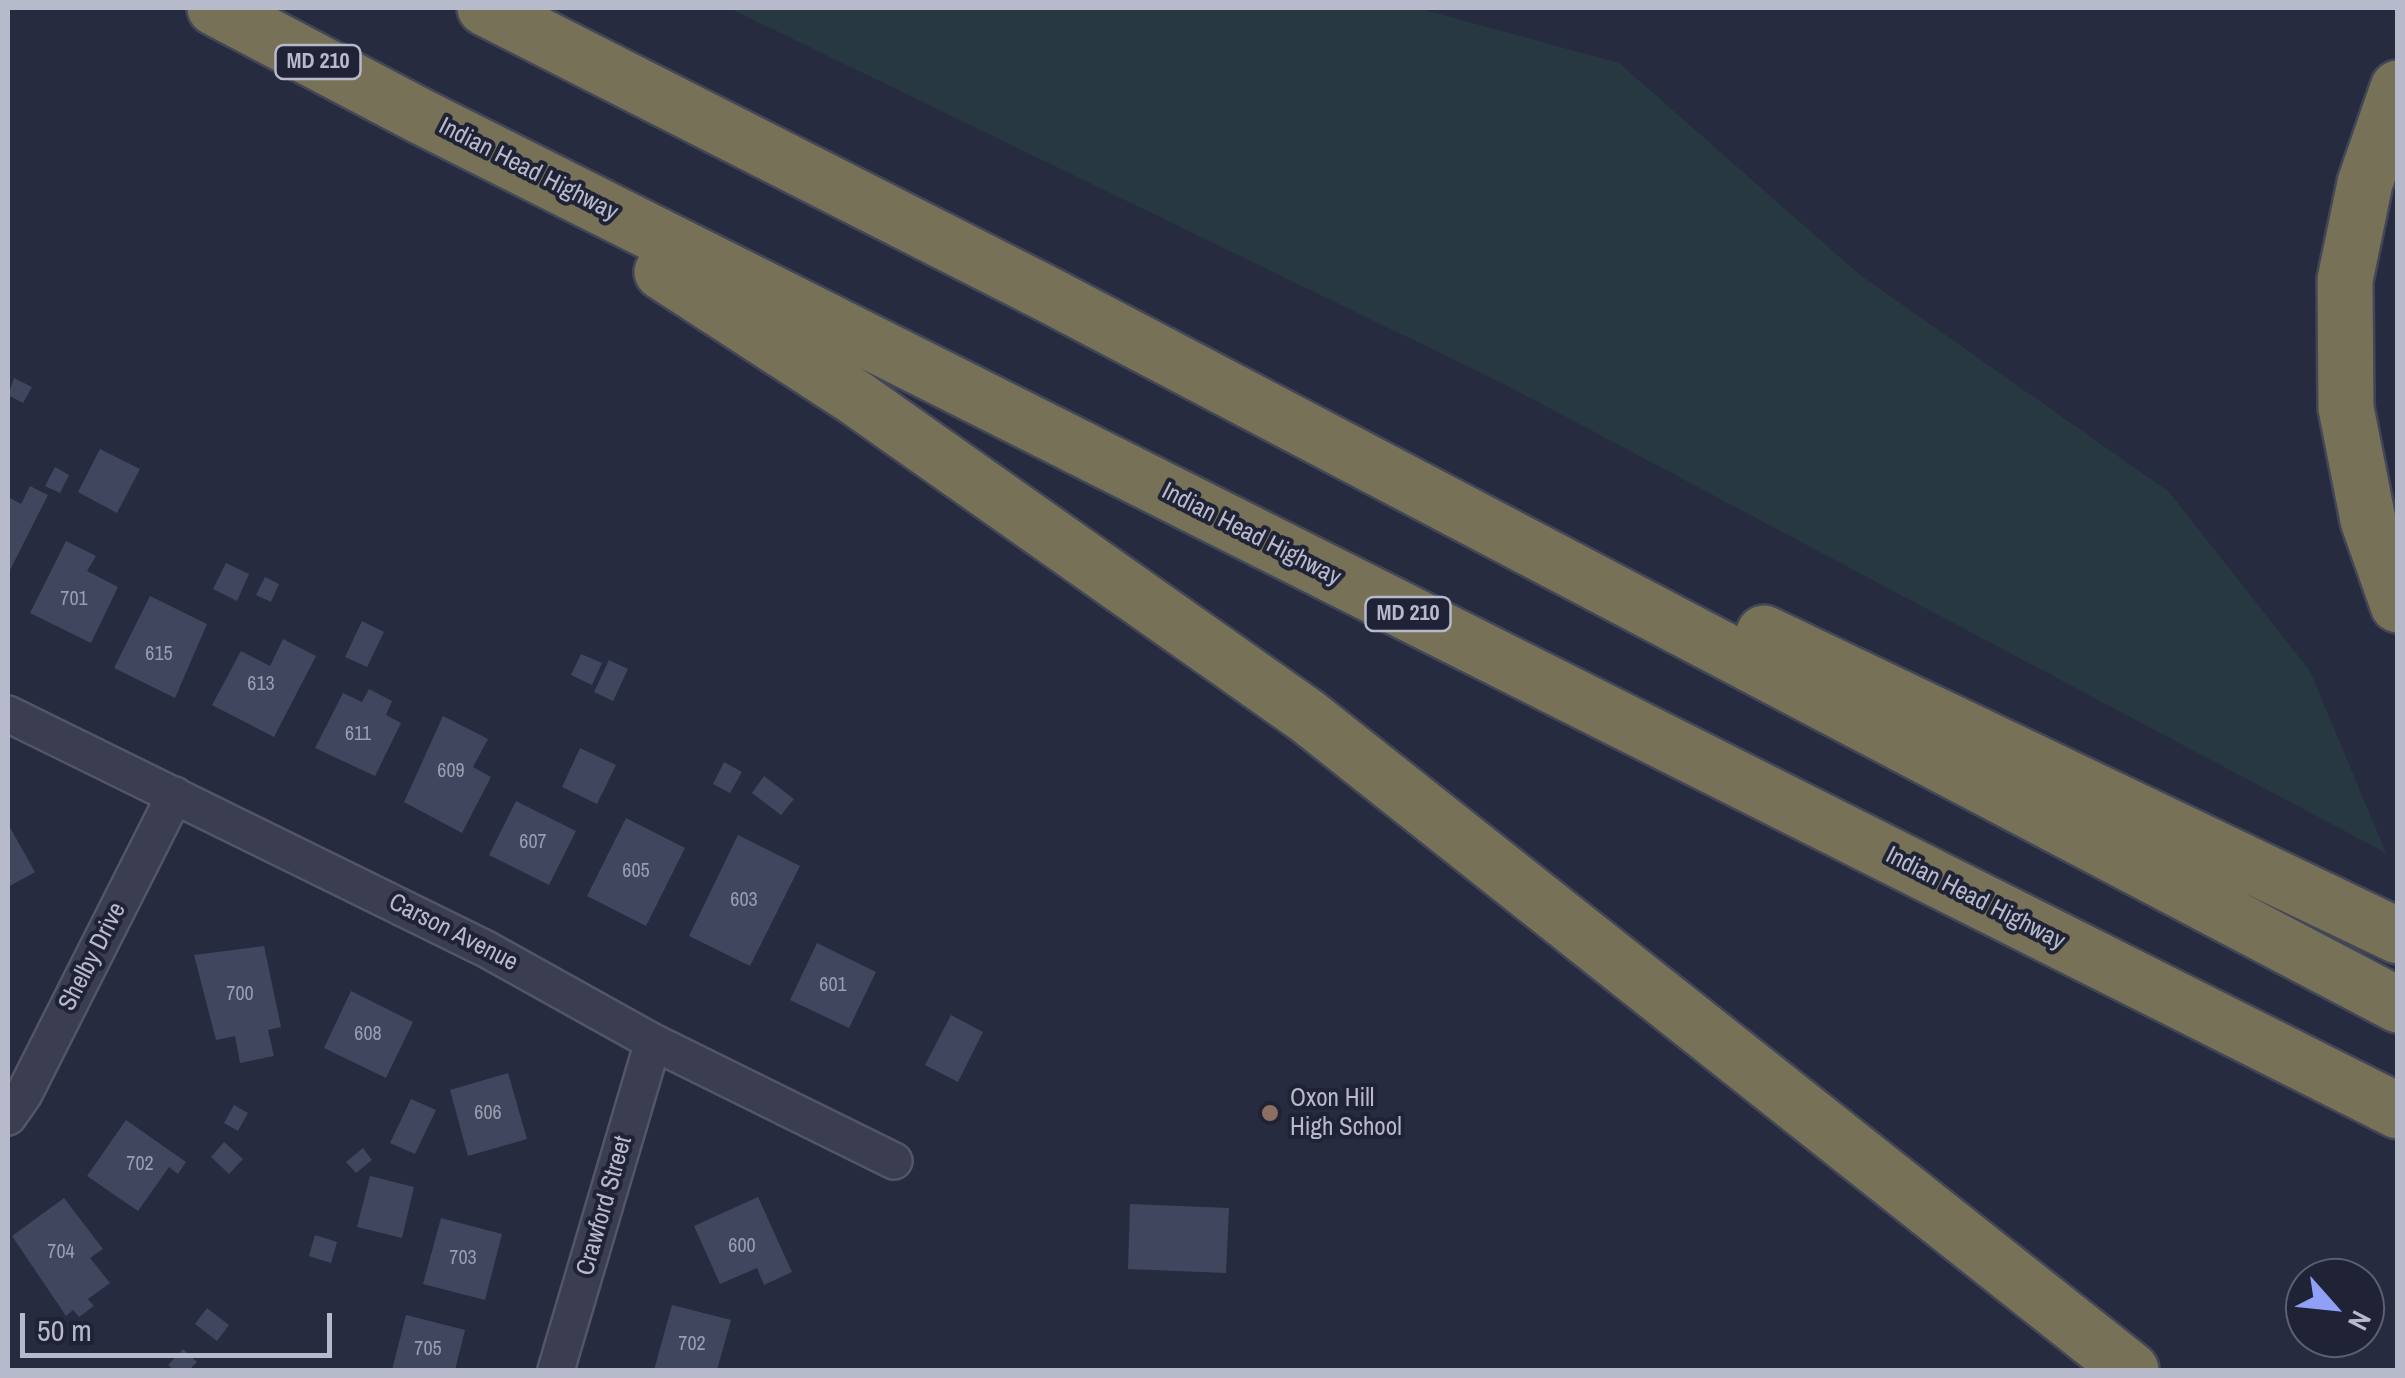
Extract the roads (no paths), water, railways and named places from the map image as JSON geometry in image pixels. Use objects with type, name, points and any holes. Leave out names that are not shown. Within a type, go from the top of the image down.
[{"type":"highway","name":"Indian Head Highway","points":[[215,8],[420,116],[2398,1111]]},
{"type":"highway","points":[[485,8],[1049,296],[2398,1005]]},
{"type":"highway","points":[[2398,88],[2364,182],[2345,280],[2346,408],[2368,520],[2398,605]]},
{"type":"highway","points":[[420,116],[856,398],[1307,716],[2131,1370]]},
{"type":"highway","points":[[1049,296],[2264,869],[2398,936]]},
{"type":"street","name":"Carson Avenue","points":[[8,714],[486,949],[653,1042],[894,1161]]},
{"type":"street","name":"Shelby Drive","points":[[8,1117],[24,1094],[175,795]]},
{"type":"street","name":"Crawford Street","points":[[556,1370],[653,1042]]},
{"type":"place","name":"Oxon Hill High School","points":[[1270,1113]]}]
